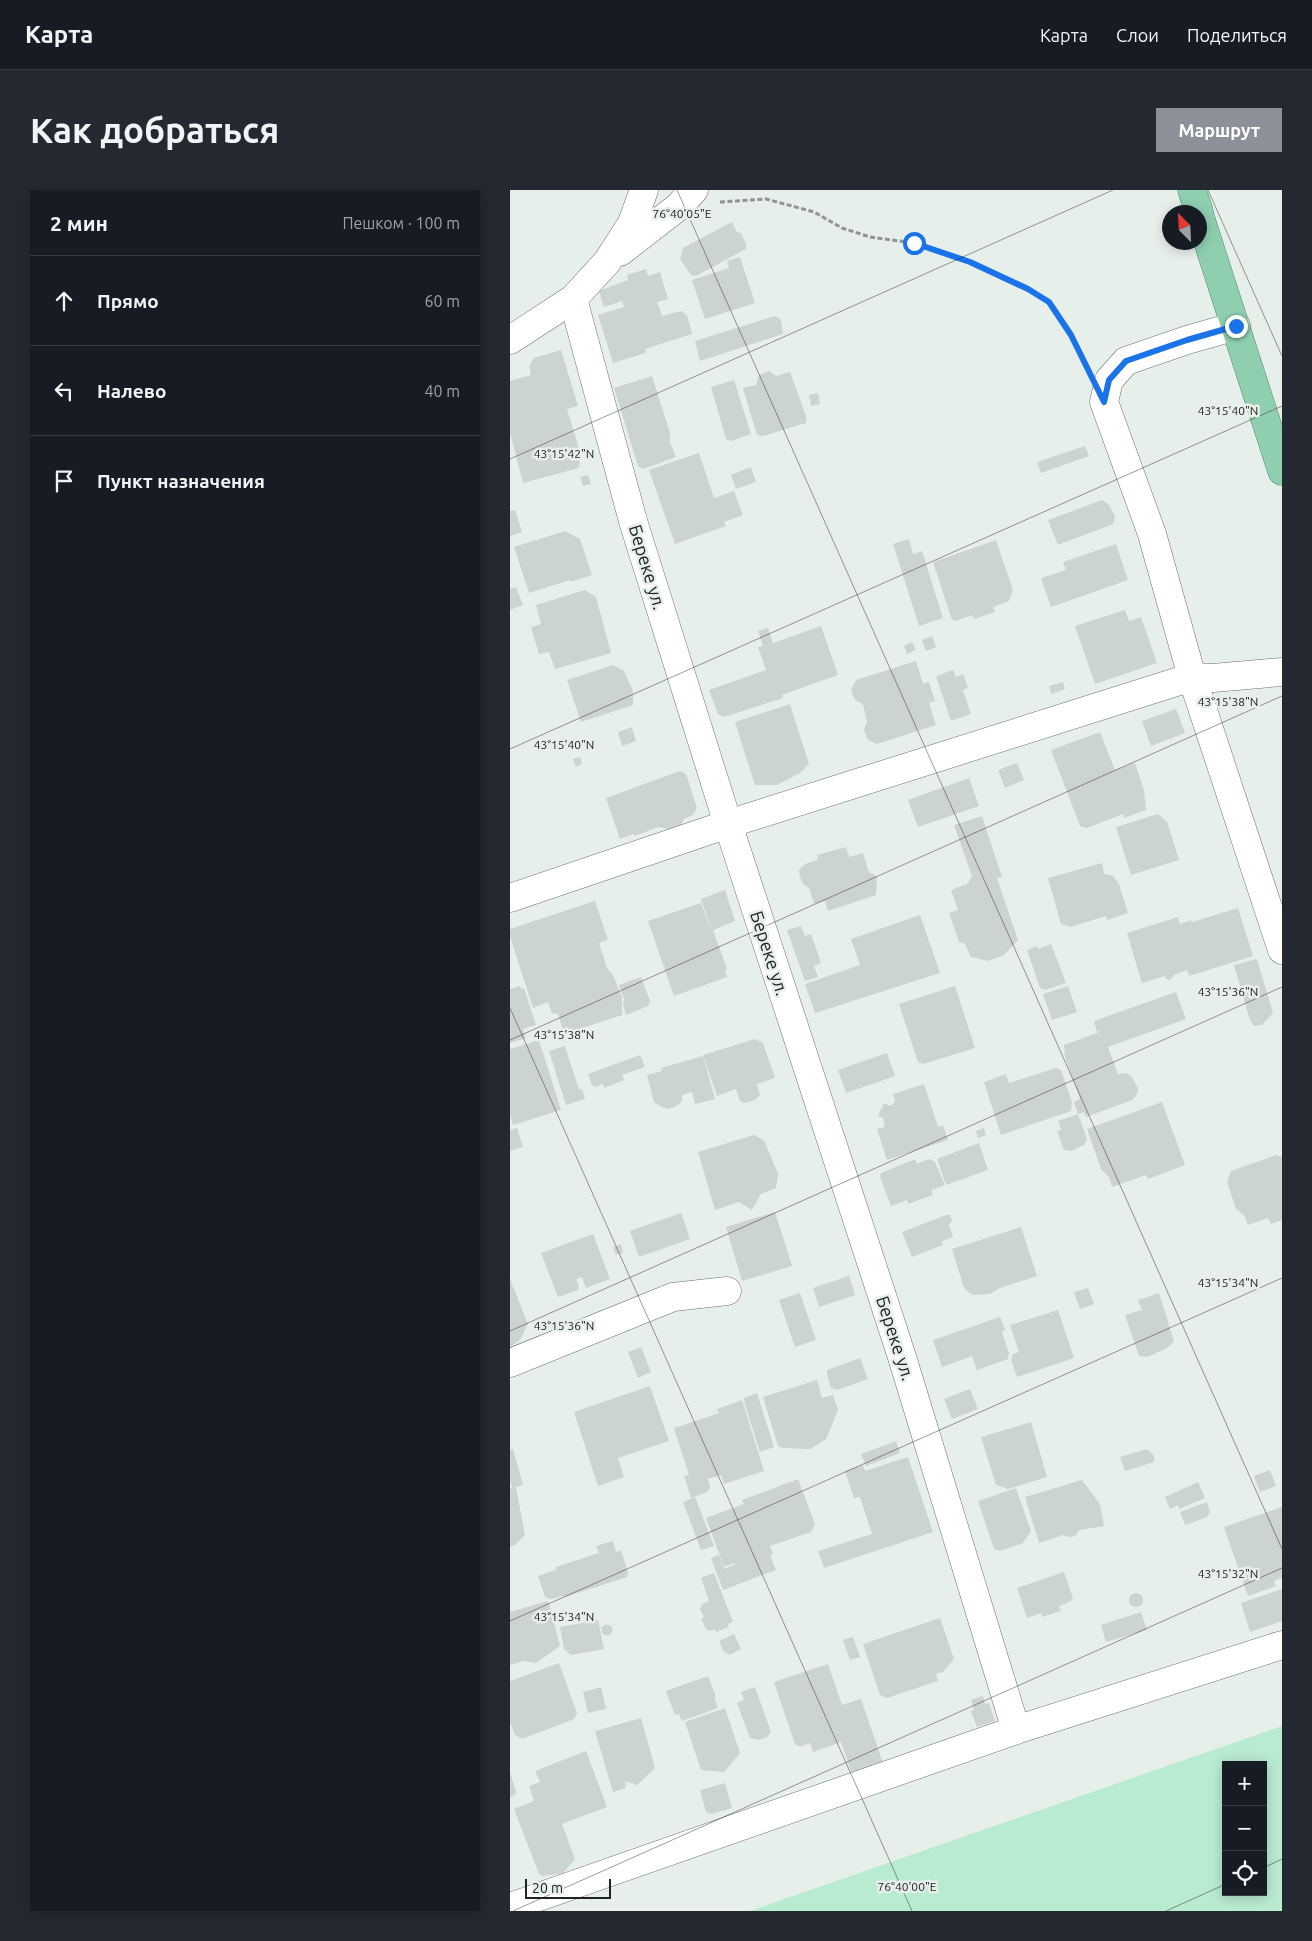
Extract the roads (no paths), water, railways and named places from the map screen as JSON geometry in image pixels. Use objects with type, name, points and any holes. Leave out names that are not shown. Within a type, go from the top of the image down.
[{"type":"highway","points":[[1192,190],[1197,205]]},
{"type":"highway","points":[[1207,237],[1282,471]]},
{"type":"street","points":[[607,262],[632,223],[644,190]]},
{"type":"street","points":[[510,340],[573,298],[607,262],[686,199]]},
{"type":"street","name":"Береке ул.","points":[[573,298],[633,521],[728,824],[902,1357],[1016,1730]]},
{"type":"street","points":[[1236,326],[1187,340],[1126,361],[1109,380],[1104,402],[1152,534],[1192,678],[1282,950]]},
{"type":"street","points":[[510,898],[728,824],[1192,678],[1282,672]]},
{"type":"street","points":[[510,1363],[673,1297],[727,1291]]},
{"type":"street","points":[[510,1907],[1016,1730],[1282,1645]]}]
